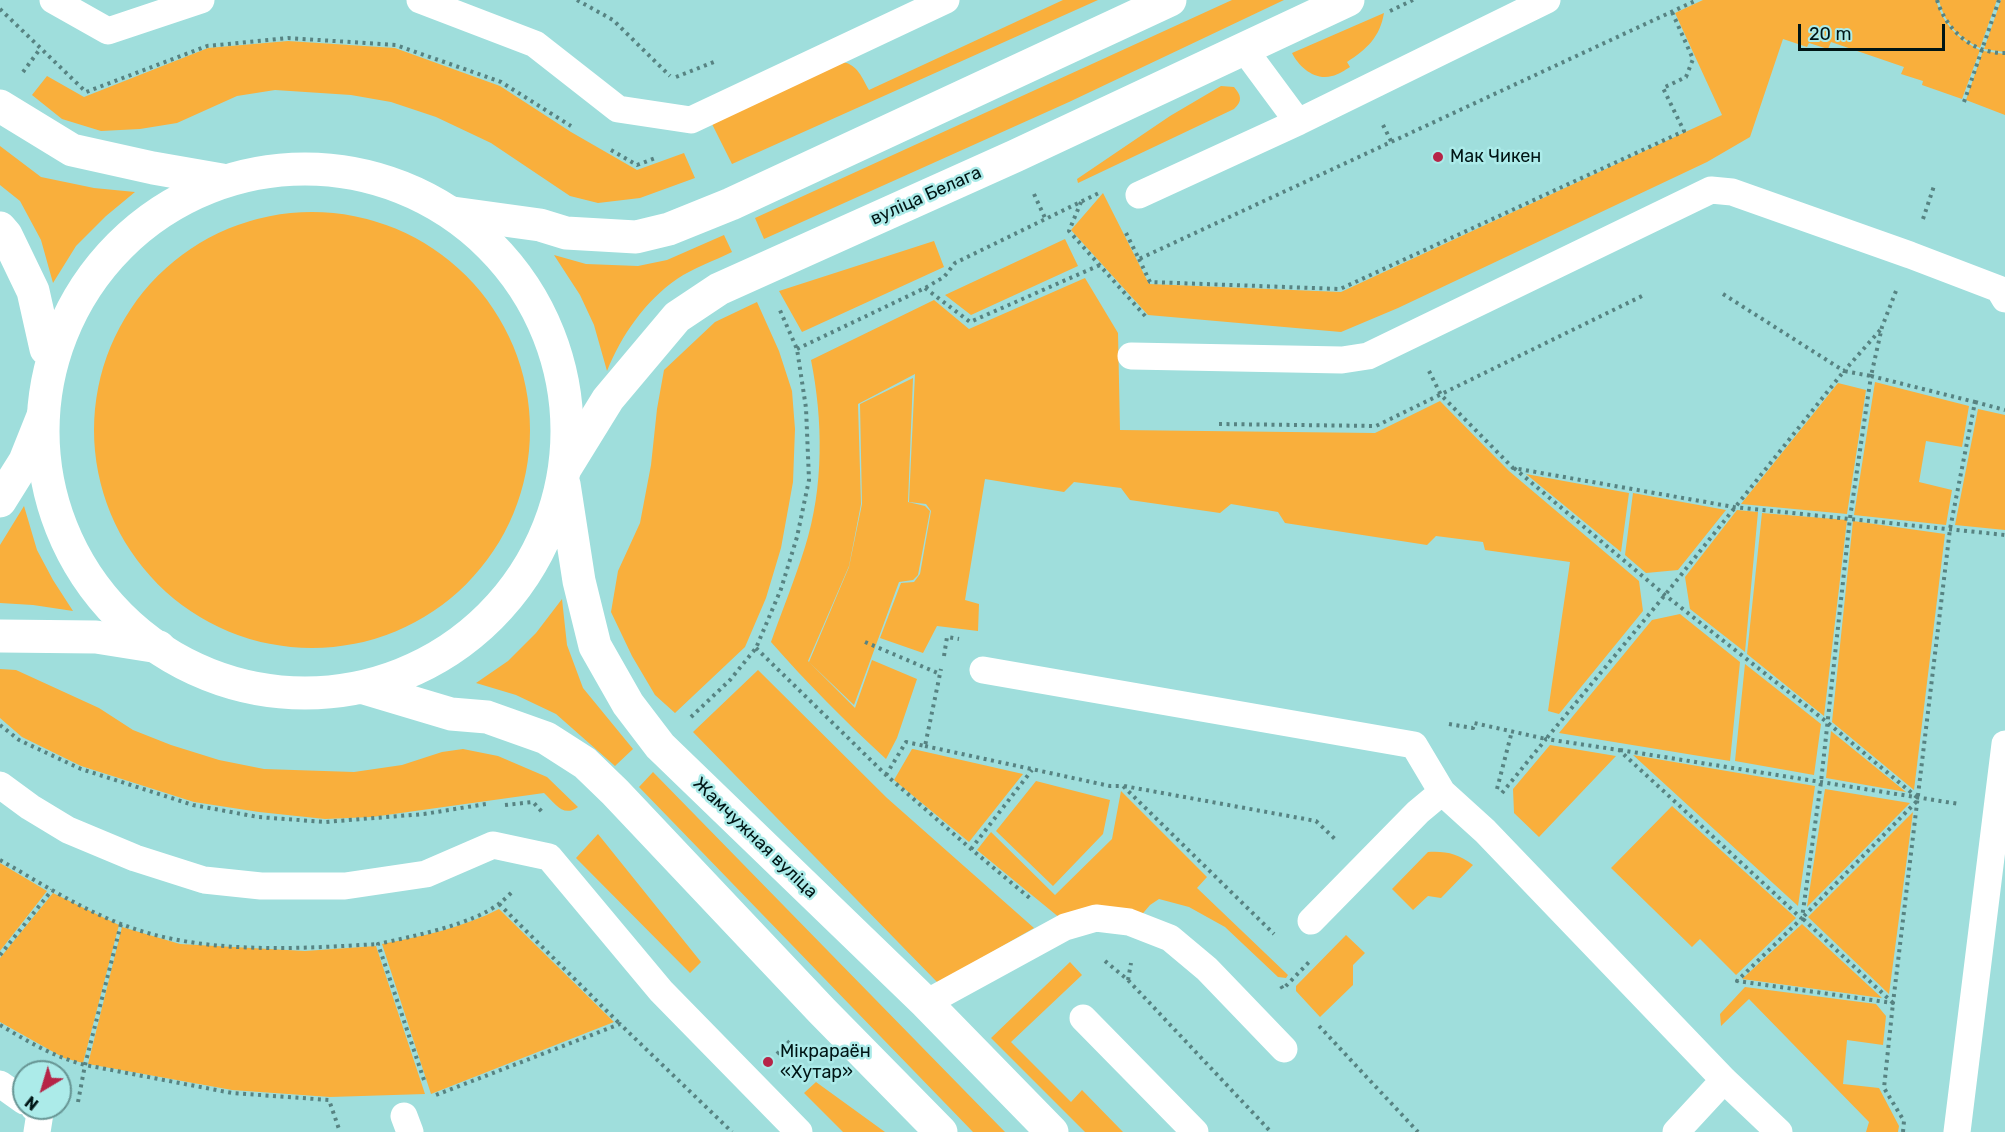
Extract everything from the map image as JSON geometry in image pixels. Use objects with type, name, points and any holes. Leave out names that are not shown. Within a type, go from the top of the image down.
[{"type":"main road","points":[[453,213],[540,225],[566,233],[636,237],[669,229],[731,204],[1170,0]]},
{"type":"main road","name":"вуліца Белага","points":[[565,475],[608,399],[676,317],[719,289],[1016,156],[1347,0]]},
{"type":"main road","points":[[0,106],[72,150],[222,180]]},
{"type":"main road","points":[[0,228],[6,235],[33,291],[46,349],[43,416],[48,476],[60,522],[81,566],[109,605],[159,647],[194,669],[248,688],[307,694],[364,688],[406,676],[447,654],[486,622],[516,589],[541,542],[565,475],[565,385],[553,341],[534,299],[507,262],[453,213],[402,188],[363,175],[321,170],[280,170],[253,173],[222,180],[166,210],[135,232],[108,259],[46,349]]},
{"type":"main road","points":[[0,501],[26,461],[43,416]]},
{"type":"main road","name":"Жамчужная вуліца","points":[[565,475],[579,581],[595,646],[628,704],[660,746],[926,1003],[1052,1132]]},
{"type":"main road","points":[[0,636],[96,637],[159,647]]},
{"type":"main road","points":[[364,688],[451,714],[488,717],[546,738],[585,763],[941,1132]]},
{"type":"lane","points":[[53,0],[108,31],[201,0]]},
{"type":"lane","points":[[420,0],[535,44],[618,109],[691,120],[946,0]]},
{"type":"lane","points":[[1139,195],[1298,122],[1548,0]]},
{"type":"lane","points":[[1244,49],[1298,122]]},
{"type":"lane","points":[[1131,356],[1342,360],[1368,356],[1711,190],[1732,192],[1910,255],[1999,289],[2005,298]]},
{"type":"lane","points":[[983,670],[1414,745],[1442,792],[1485,831],[1724,1080],[1779,1132]]},
{"type":"lane","points":[[1957,1132],[2005,744]]},
{"type":"lane","points":[[0,785],[68,830],[135,858],[204,880],[261,886],[345,886],[426,874],[493,845],[549,856],[661,991],[799,1132]]},
{"type":"lane","points":[[1311,921],[1418,812],[1442,792]]},
{"type":"lane","points":[[926,1003],[1065,927],[1096,918],[1129,922],[1170,938],[1207,969],[1284,1049]]},
{"type":"lane","points":[[1083,1018],[1195,1132]]},
{"type":"lane","points":[[1676,1132],[1724,1080]]},
{"type":"path","points":[[577,0],[613,20],[672,78],[716,62]]},
{"type":"path","points":[[1139,259],[1697,0]]},
{"type":"path","points":[[1937,0],[1946,21],[1966,42],[1982,50],[2005,53]]},
{"type":"path","points":[[1964,102],[1999,0]]},
{"type":"path","points":[[0,9],[86,92],[207,46],[288,38],[396,45],[501,82],[574,128]]},
{"type":"path","points":[[1124,229],[1150,282],[1340,289],[1684,131],[1663,88],[1686,77],[1693,59],[1672,12]]},
{"type":"path","points":[[610,149],[637,165],[659,157]]},
{"type":"path","points":[[797,349],[945,278],[955,263],[1104,190]]},
{"type":"path","points":[[925,288],[970,322],[1100,265]]},
{"type":"path","points":[[660,746],[730,680],[756,648],[781,589],[797,537],[809,480],[806,408],[797,349],[762,269]]},
{"type":"path","points":[[1723,294],[1844,371],[2005,411]]},
{"type":"path","points":[[1219,424],[1376,426],[1642,296]]},
{"type":"path","points":[[1512,731],[1499,793],[1665,595],[1844,371],[1882,327]]},
{"type":"path","points":[[1412,335],[1441,395],[1513,468],[1665,595],[1919,798]]},
{"type":"path","points":[[1802,918],[1821,782],[1850,518],[1871,376]]},
{"type":"path","points":[[1904,1132],[1904,1121],[1884,1088],[1950,529],[1976,402]]},
{"type":"path","points":[[1513,468],[1734,507],[2005,535]]},
{"type":"path","points":[[925,746],[947,637],[970,641]]},
{"type":"path","points":[[865,642],[940,674]]},
{"type":"path","points":[[756,648],[886,775],[1128,980],[1271,1132]]},
{"type":"path","points":[[1438,722],[1473,728],[1474,723],[1546,739],[1919,798]]},
{"type":"path","points":[[0,725],[19,740],[81,769],[192,805],[258,817],[325,822],[424,814],[491,804]]},
{"type":"path","points":[[886,775],[906,742],[1110,786],[1123,786],[1316,821],[1364,867]]},
{"type":"path","points":[[1619,750],[1893,1003]]},
{"type":"path","points":[[971,849],[1032,770]]},
{"type":"path","points":[[1123,786],[1282,942]]},
{"type":"path","points":[[1893,1003],[1737,981],[1919,798]]},
{"type":"path","points":[[502,805],[533,802],[547,817]]},
{"type":"path","points":[[0,860],[52,890],[121,924],[181,942],[305,948],[378,944],[474,917],[499,904],[549,856]]},
{"type":"path","points":[[0,955],[52,890]]},
{"type":"path","points":[[499,904],[732,1132]]},
{"type":"path","points":[[76,1110],[85,1065],[121,924]]},
{"type":"path","points":[[1128,980],[1135,944],[1143,928]]},
{"type":"path","points":[[378,944],[426,1087]]},
{"type":"path","points":[[1298,958],[1306,965]]},
{"type":"path","points":[[1283,989],[1314,958]]},
{"type":"path","points":[[1275,980],[1291,997]]},
{"type":"path","points":[[1315,1022],[1418,1132]]},
{"type":"path","points":[[429,1098],[620,1024]]},
{"type":"path","points":[[0,1025],[64,1060],[85,1065],[232,1093],[329,1100],[340,1132]]},
{"type":"shaded area","points":[[1063,0],[1098,0],[732,164],[711,122],[843,62],[856,69],[869,90]]},
{"type":"shaded area","points":[[1232,0],[1284,0],[1069,102],[764,239],[755,218]]},
{"type":"shaded area","points":[[1703,0],[1936,0],[1952,30],[1980,50],[1962,99],[1922,85],[1923,81],[1901,74],[1904,67],[1831,42],[1828,49],[1809,43],[1807,47],[1783,39],[1750,137],[1707,162],[1398,308],[1341,332],[1148,315],[1071,230],[1103,193],[1149,284],[1341,292],[1722,115],[1675,13]]},
{"type":"shaded area","points":[[1939,0],[1997,0],[1980,48],[1965,40],[1954,29],[1945,16]]},
{"type":"shaded area","points":[[2001,0],[2005,0],[2005,52],[1984,49]]},
{"type":"shaded area","points":[[1384,13],[1372,42],[1347,62],[1350,67],[1337,75],[1326,77],[1314,75],[1303,68],[1292,53]]},
{"type":"shaded area","points":[[288,41],[395,48],[500,86],[571,132],[637,170],[684,153],[695,178],[640,198],[598,203],[570,196],[491,143],[436,117],[391,102],[351,95],[275,90],[237,96],[177,123],[140,129],[101,131],[62,119],[32,95],[47,76],[84,97],[208,48]]},
{"type":"shaded area","points":[[1983,51],[2005,54],[2005,115],[1966,100]]},
{"type":"shaded area","points":[[1221,86],[1234,87],[1238,93],[1240,101],[1234,109],[1078,183],[1077,179],[1170,116]]},
{"type":"shaded area","points":[[0,146],[41,177],[94,188],[135,192],[106,216],[76,246],[53,283],[41,240],[20,201],[0,185]]},
{"type":"shaded area","points":[[312,212],[355,216],[395,229],[433,249],[466,276],[493,309],[513,347],[526,387],[530,430],[526,473],[513,513],[493,551],[466,584],[433,611],[395,631],[355,644],[312,648],[269,644],[229,631],[191,611],[158,584],[131,551],[111,513],[98,473],[94,430],[98,387],[111,347],[131,309],[158,276],[191,249],[229,229],[269,216]]},
{"type":"shaded area","points":[[724,235],[732,252],[683,275],[665,288],[635,320],[619,345],[607,371],[594,325],[580,295],[554,255],[586,264],[638,266],[667,260]]},
{"type":"shaded area","points":[[1065,239],[1078,266],[971,315],[945,295]]},
{"type":"shaded area","points":[[934,241],[944,267],[802,332],[779,291]]},
{"type":"shaded area","points":[[1085,278],[1118,333],[1120,430],[1375,433],[1440,401],[1509,471],[1639,581],[1643,611],[1559,714],[1548,711],[1570,562],[1485,550],[1483,542],[1436,536],[1427,545],[1285,523],[1278,512],[1231,504],[1220,513],[1130,500],[1121,488],[1074,482],[1064,492],[985,479],[965,600],[979,604],[978,631],[937,626],[923,653],[880,638],[901,583],[914,582],[920,574],[931,511],[926,504],[909,502],[915,374],[858,404],[861,504],[849,566],[808,661],[855,708],[872,660],[917,679],[897,738],[886,759],[827,702],[771,642],[805,547],[816,501],[820,454],[818,406],[811,360],[934,300],[969,329]]},
{"type":"shaded area","points":[[757,302],[779,351],[792,391],[795,429],[793,482],[781,548],[766,598],[745,647],[675,713],[655,695],[632,656],[611,612],[618,571],[640,523],[651,465],[664,370],[715,322]]},
{"type":"shaded area","points":[[913,378],[908,502],[925,506],[930,511],[918,575],[913,580],[899,582],[854,705],[809,662],[849,567],[862,504],[860,404]]},
{"type":"shaded area","points":[[1875,382],[1969,406],[1962,447],[1926,441],[1919,482],[1952,490],[1946,525],[1854,515]]},
{"type":"shaded area","points":[[1838,383],[1866,390],[1847,514],[1741,504]]},
{"type":"shaded area","points":[[1978,409],[2005,415],[2005,530],[1955,525]]},
{"type":"shaded area","points":[[1526,474],[1629,493],[1621,552]]},
{"type":"shaded area","points":[[1633,493],[1726,510],[1678,570],[1646,573],[1625,555]]},
{"type":"shaded area","points":[[24,506],[37,550],[73,611],[0,603],[0,545]]},
{"type":"shaded area","points":[[1737,510],[1758,512],[1745,652],[1690,609],[1685,577]]},
{"type":"shaded area","points":[[1762,513],[1847,520],[1824,716],[1747,654]]},
{"type":"shaded area","points":[[1853,521],[1945,534],[1914,790],[1832,722]]},
{"type":"shaded area","points":[[562,599],[567,645],[583,688],[633,749],[615,766],[556,714],[516,695],[476,683],[508,661],[536,633]]},
{"type":"shaded area","points":[[1680,614],[1740,662],[1730,761],[1559,733],[1652,620]]},
{"type":"shaded area","points":[[1745,664],[1821,724],[1814,775],[1735,761]]},
{"type":"shaded area","points":[[0,669],[16,670],[99,708],[133,730],[219,760],[264,769],[354,772],[402,765],[442,752],[463,749],[498,756],[547,777],[578,807],[568,811],[559,808],[544,793],[372,817],[325,819],[194,802],[81,766],[22,737],[0,718]]},
{"type":"shaded area","points":[[758,670],[887,798],[1034,928],[938,983],[693,732]]},
{"type":"shaded area","points":[[1831,731],[1906,792],[1826,778]]},
{"type":"shaded area","points":[[1550,745],[1616,756],[1539,837],[1514,813],[1513,789]]},
{"type":"shaded area","points":[[912,749],[1023,774],[969,842],[894,780]]},
{"type":"shaded area","points":[[1633,755],[1815,786],[1798,906]]},
{"type":"shaded area","points":[[653,772],[1005,1132],[973,1132],[639,787]]},
{"type":"shaded area","points":[[1036,781],[1110,800],[1103,834],[1053,886],[996,831]]},
{"type":"shaded area","points":[[1825,789],[1910,803],[1807,907]]},
{"type":"shaded area","points":[[1121,791],[1207,877],[1197,888],[1288,975],[1286,978],[1278,977],[1225,927],[1189,907],[1159,899],[1150,905],[1139,918],[1066,923],[977,850],[991,832],[1055,895],[1112,839]]},
{"type":"shaded area","points":[[1672,806],[1796,918],[1736,975],[1700,939],[1692,947],[1611,868]]},
{"type":"shaded area","points":[[1913,812],[1889,994],[1808,917]]},
{"type":"shaded area","points":[[598,834],[701,962],[690,973],[576,858]]},
{"type":"shaded area","points":[[1428,852],[1452,854],[1473,865],[1441,898],[1428,896],[1413,910],[1392,889]]},
{"type":"shaded area","points":[[0,863],[47,891],[0,951]]},
{"type":"shaded area","points":[[53,893],[119,925],[83,1063],[64,1058],[0,1022],[0,958]]},
{"type":"shaded area","points":[[499,909],[614,1022],[431,1094],[382,944],[457,926]]},
{"type":"shaded area","points":[[1802,924],[1882,998],[1742,979]]},
{"type":"shaded area","points":[[122,927],[180,944],[305,951],[376,946],[425,1094],[330,1097],[232,1090],[88,1064]]},
{"type":"shaded area","points":[[1346,935],[1365,953],[1353,965],[1353,985],[1320,1017],[1296,991],[1296,986]]},
{"type":"shaded area","points":[[1070,962],[1082,975],[1011,1042],[1071,1102],[1082,1090],[1123,1132],[1085,1132],[991,1038]]},
{"type":"shaded area","points":[[1745,987],[1876,1004],[1886,1016],[1883,1045],[1847,1040],[1843,1084],[1879,1088],[1899,1126],[1898,1132],[1866,1132],[1869,1122],[1749,999],[1721,1026],[1720,1014]]},
{"type":"shaded area","points":[[816,1082],[885,1132],[843,1132],[804,1093]]},
{"type":"place","name":"Мак Чикен","points":[[1438,157]]},
{"type":"place","name":"Мікрараён «Хутар»","points":[[768,1062]]}]
